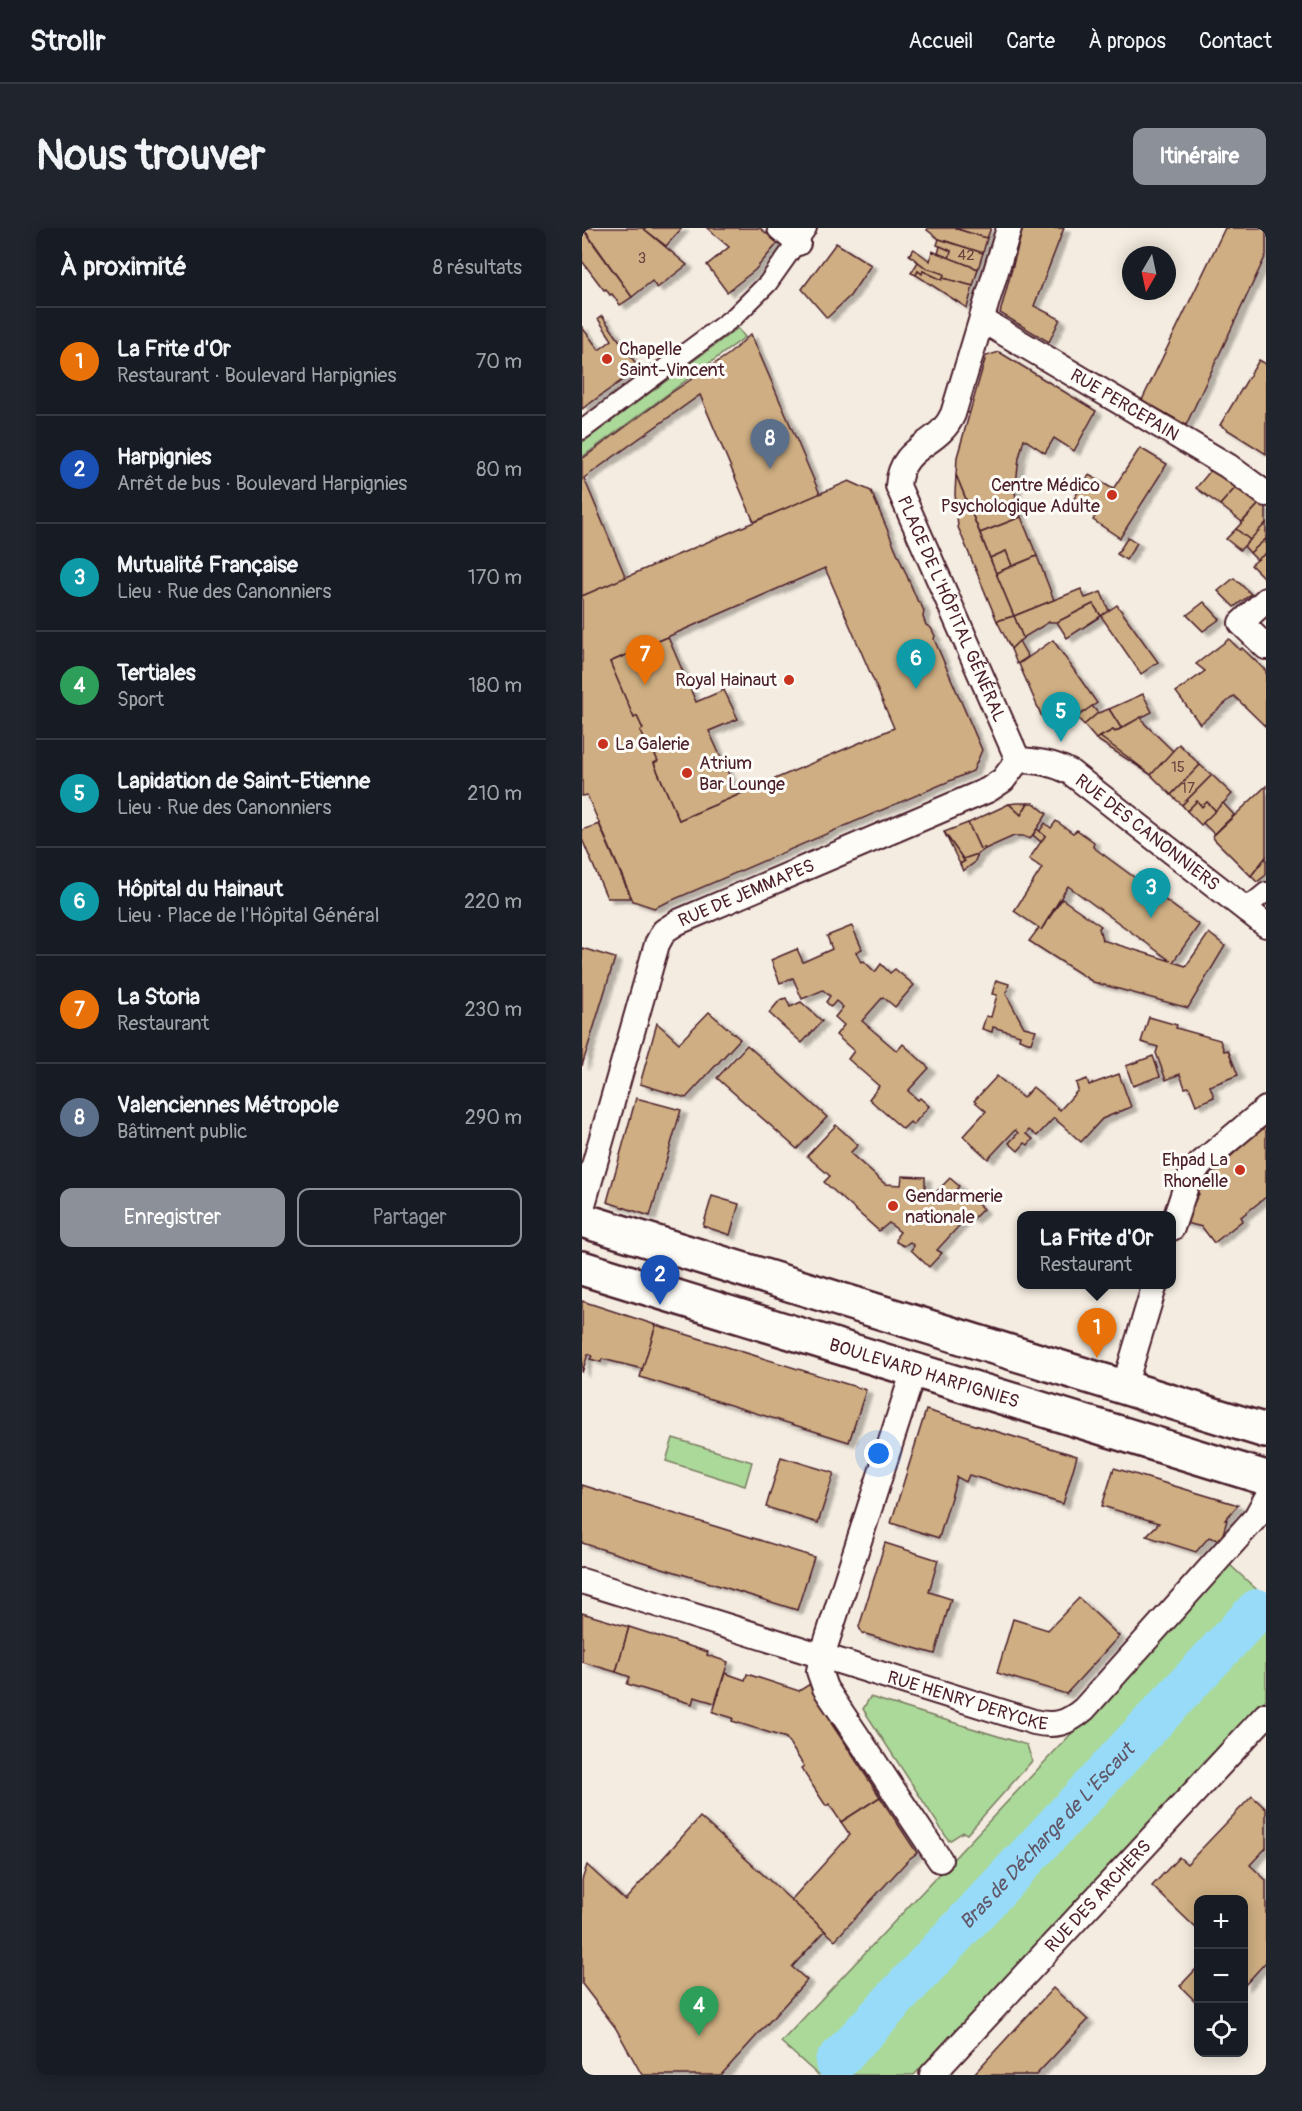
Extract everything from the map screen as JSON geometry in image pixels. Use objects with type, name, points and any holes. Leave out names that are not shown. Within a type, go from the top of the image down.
[{"type":"main road","points":[[582,1220],[1266,1431]]},
{"type":"main road","name":"BOULEVARD HARPIGNIES","points":[[582,1268],[1266,1479]]},
{"type":"street","points":[[982,320],[1009,228]]},
{"type":"street","points":[[582,430],[735,316],[768,283],[795,233]]},
{"type":"street","name":"PLACE DE L'HÔPITAL GÉNÉRAL","points":[[982,320],[950,421],[945,428],[908,456],[901,471],[898,486],[1018,760]]},
{"type":"street","name":"RUE PERCEPAIN","points":[[982,320],[1227,465],[1266,494]]},
{"type":"street","points":[[1266,600],[1241,623],[1266,647]]},
{"type":"street","name":"RUE DES CANONNIERS","points":[[1018,760],[1052,764],[1070,772],[1266,925]]},
{"type":"street","name":"RUE DE JEMMAPES","points":[[582,1208],[655,951],[664,931],[678,922],[988,790],[1003,780],[1018,760]]},
{"type":"street","points":[[1245,909],[1266,892]]},
{"type":"street","points":[[1176,1216],[1187,1183],[1200,1164],[1266,1109]]},
{"type":"street","points":[[1124,1387],[1153,1289]]},
{"type":"street","points":[[914,1370],[819,1671],[825,1688],[940,1860]]},
{"type":"street","name":"RUE HENRY DERYCKE","points":[[582,1581],[1034,1722],[1054,1725],[1070,1720],[1084,1709],[1256,1518],[1266,1499]]},
{"type":"street","name":"RUE DES ARCHERS","points":[[932,2075],[1266,1715]]},
{"type":"green space","points":[[738,328],[745,337],[582,457],[582,443]]},
{"type":"green space","points":[[673,1438],[752,1462],[745,1486],[666,1461]]},
{"type":"green space","points":[[1230,1565],[1266,1598],[1266,1699],[914,2075],[818,2075],[781,2042]]},
{"type":"green space","points":[[870,1697],[1027,1745],[1032,1761],[967,1834],[963,1832],[949,1841],[863,1709]]},
{"type":"building","points":[[582,228],[632,297],[620,305],[612,294],[604,290],[582,261]]},
{"type":"building","points":[[583,228],[643,228],[687,265],[657,288],[652,281],[632,297]]},
{"type":"building","points":[[643,228],[682,228],[666,246]]},
{"type":"building","points":[[707,228],[760,228],[778,243],[755,270],[727,292],[707,265],[729,247]]},
{"type":"building","points":[[928,228],[954,228],[987,238],[983,253],[939,239],[927,230]]},
{"type":"building","points":[[954,228],[991,228],[987,238]]},
{"type":"building","points":[[1023,228],[1064,228],[1034,306],[1060,319],[1049,342],[1000,313]]},
{"type":"building","points":[[1225,228],[1266,228],[1266,255],[1186,425],[1142,400]]},
{"type":"building","points":[[939,239],[983,253],[978,269],[949,258],[951,251],[937,245]]},
{"type":"building","points":[[836,243],[871,265],[850,296],[827,318],[802,289]]},
{"type":"building","points":[[940,246],[951,251],[949,258],[938,254]]},
{"type":"building","points":[[914,249],[930,261],[932,251],[978,269],[973,286],[943,278],[944,274],[926,268],[909,255]]},
{"type":"building","points":[[918,262],[926,268],[944,274],[942,280],[923,271],[922,274],[918,271],[916,275],[911,273]]},
{"type":"building","points":[[918,271],[942,280],[943,278],[973,286],[967,308],[916,275]]},
{"type":"building","name":"Chapelle Saint-Vincent","points":[[602,316],[639,368],[582,409],[582,327],[599,350],[612,340],[598,319]]},
{"type":"building","points":[[751,334],[820,494],[754,522],[700,395],[584,478],[626,578],[582,596],[582,459],[671,393],[729,354]]},
{"type":"building","points":[[999,352],[1096,411],[1074,451],[1054,438],[1045,453],[1024,439],[1019,458],[1015,493],[1021,517],[980,533],[956,475],[957,457],[986,356]]},
{"type":"building","points":[[1259,360],[1266,364],[1266,454],[1220,425]]},
{"type":"building","name":"Centre Médico Psychologique Adulte","points":[[1140,448],[1167,464],[1120,538],[1093,520],[1096,514],[1073,500],[1089,475],[1113,489]]},
{"type":"building","points":[[1211,470],[1237,486],[1220,505],[1196,488]]},
{"type":"building","points":[[956,475],[1014,616],[997,621],[958,527]]},
{"type":"building","points":[[849,481],[871,491],[918,602],[924,611],[923,617],[926,625],[931,628],[935,636],[934,639],[982,750],[973,771],[654,908],[633,901],[587,795],[582,796],[582,596]],"holes":[[[825,568],[894,728],[679,820],[654,763],[658,761],[652,748],[648,750],[640,731],[643,729],[637,716],[634,718],[610,662]]]},
{"type":"building","points":[[1237,486],[1260,503],[1242,522],[1220,505]]},
{"type":"building","points":[[1260,503],[1266,508],[1266,523],[1250,540],[1236,529]]},
{"type":"building","points":[[1021,517],[1037,556],[1012,566],[1006,551],[990,558],[980,533]]},
{"type":"building","points":[[1266,523],[1266,539],[1250,553],[1244,546]]},
{"type":"building","points":[[1236,529],[1250,540],[1240,550],[1226,539]]},
{"type":"building","points":[[1128,537],[1137,543],[1126,560],[1117,554]]},
{"type":"building","points":[[1266,539],[1266,553],[1257,560],[1250,553]]},
{"type":"building","points":[[1006,551],[1012,566],[996,573],[990,558]]},
{"type":"building","points":[[1266,553],[1266,580],[1251,565]]},
{"type":"building","points":[[1037,556],[1054,600],[1014,616],[996,573]]},
{"type":"building","points":[[1234,578],[1251,594],[1234,607],[1218,591]]},
{"type":"building","points":[[1081,589],[1085,598],[1101,592],[1109,611],[1101,616],[1093,604],[1057,622],[1049,622],[1023,638],[1014,616]]},
{"type":"building","points":[[1204,602],[1220,619],[1203,631],[1187,615]]},
{"type":"building","points":[[1093,604],[1101,616],[1067,638],[1057,622]]},
{"type":"building","points":[[1117,605],[1158,662],[1141,674],[1101,616]]},
{"type":"building","points":[[1014,616],[1023,638],[1011,649],[997,621]]},
{"type":"building","points":[[668,637],[696,702],[724,690],[738,719],[709,731],[738,795],[679,820],[654,763],[658,761],[652,748],[648,750],[640,731],[643,729],[637,716],[634,718],[610,662]]},
{"type":"building","points":[[1229,639],[1266,671],[1266,727],[1234,696],[1200,724],[1176,692],[1205,671],[1196,664]]},
{"type":"building","points":[[1053,640],[1097,703],[1077,717],[1058,711],[1042,717],[1019,664]]},
{"type":"building","points":[[1019,641],[1028,657],[1017,664],[1011,649]]},
{"type":"building","points":[[1143,694],[1152,712],[1121,728],[1109,709]]},
{"type":"building","points":[[1092,706],[1098,713],[1084,725],[1077,717]]},
{"type":"building","points":[[1109,709],[1121,728],[1096,739],[1084,725],[1098,713]]},
{"type":"building","points":[[1141,717],[1145,724],[1173,751],[1151,775],[1100,737],[1113,730],[1115,732]]},
{"type":"building","points":[[1100,737],[1125,755],[1150,774],[1096,739]]},
{"type":"building","points":[[1179,744],[1200,765],[1171,795],[1151,775]]},
{"type":"building","points":[[1200,765],[1212,775],[1182,805],[1171,795]]},
{"type":"building","points":[[1212,775],[1232,794],[1216,811],[1207,802],[1202,807],[1197,801],[1187,811],[1182,805]]},
{"type":"building","points":[[1266,786],[1266,857],[1251,876],[1213,836]]},
{"type":"building","points":[[1197,801],[1202,807],[1207,802],[1216,811],[1201,825],[1187,811]]},
{"type":"building","points":[[1016,803],[1028,803],[1021,815],[1009,804]]},
{"type":"building","points":[[1028,803],[1034,803],[1047,814],[1030,839],[1014,836],[980,849],[968,823],[1009,804],[1021,815]]},
{"type":"building","points":[[1223,803],[1234,815],[1214,834],[1203,823]]},
{"type":"building","points":[[1056,821],[1073,833],[1077,830],[1094,842],[1093,847],[1199,925],[1173,962],[1186,966],[1209,933],[1225,946],[1188,1008],[1093,982],[1029,941],[1039,928],[1014,911],[1042,868],[1029,859],[1045,836],[1039,832],[1045,823],[1051,828]],"holes":[[[1068,886],[1171,961],[1102,940],[1099,928],[1101,926],[1062,899],[1041,930]]]},
{"type":"building","points":[[968,823],[980,849],[984,847],[985,849],[963,859],[944,832]]},
{"type":"building","points":[[599,824],[631,898],[607,898],[582,839],[582,830]]},
{"type":"building","points":[[1037,829],[1045,836],[1041,842],[1033,835]]},
{"type":"building","points":[[944,832],[963,859],[965,861],[960,864]]},
{"type":"building","points":[[978,854],[974,863],[963,871],[960,864],[965,861],[963,859]]},
{"type":"building","points":[[1266,857],[1266,875],[1257,882],[1251,876]]},
{"type":"building","points":[[852,926],[862,949],[856,952],[861,962],[864,961],[875,972],[881,964],[890,973],[895,969],[914,985],[895,1007],[883,997],[862,1021],[897,1051],[903,1044],[929,1068],[908,1091],[929,1106],[913,1125],[910,1122],[903,1129],[869,1099],[879,1086],[848,1059],[854,1051],[836,1035],[844,1025],[835,1017],[843,1007],[836,1001],[831,1007],[826,1002],[830,996],[823,990],[802,999],[793,978],[780,983],[771,960],[797,949],[803,962],[832,949],[827,936]]},
{"type":"building","points":[[582,948],[615,958],[582,1066]]},
{"type":"building","points":[[996,980],[1009,984],[1006,994],[1024,1027],[1036,1030],[1031,1043],[1019,1039],[1020,1035],[993,1027],[992,1032],[982,1029],[986,1016],[991,1017],[997,995],[992,994]]},
{"type":"building","points":[[786,998],[790,1007],[801,1002],[822,1021],[802,1043],[769,1013],[780,1000]]},
{"type":"building","points":[[709,1012],[740,1039],[686,1098],[640,1084],[657,1023],[679,1043]]},
{"type":"building","points":[[1149,1017],[1177,1025],[1176,1028],[1220,1040],[1224,1051],[1228,1050],[1238,1075],[1210,1086],[1214,1097],[1196,1105],[1189,1087],[1185,1088],[1180,1074],[1166,1080],[1156,1053],[1158,1047],[1141,1042]]},
{"type":"building","points":[[747,1045],[827,1117],[797,1149],[717,1078]]},
{"type":"building","points":[[1153,1056],[1160,1076],[1133,1086],[1126,1066]]},
{"type":"building","points":[[1119,1074],[1131,1107],[1102,1119],[1081,1142],[1054,1118],[1037,1136],[1029,1130],[1026,1134],[1033,1139],[1028,1145],[1025,1143],[1018,1151],[1009,1143],[1018,1133],[1015,1130],[988,1159],[963,1136],[986,1111],[974,1101],[997,1076],[1023,1098],[1033,1087],[1060,1110],[1078,1090],[1076,1083],[1087,1079],[1089,1085]]},
{"type":"building","points":[[636,1098],[681,1110],[650,1216],[607,1202]]},
{"type":"building","name":"Ehpad La Rhonelle","points":[[1266,1124],[1266,1197],[1241,1217],[1243,1220],[1214,1243],[1202,1227],[1182,1222],[1199,1194],[1195,1189]]},
{"type":"building","points":[[836,1125],[858,1145],[850,1153],[885,1184],[901,1185],[902,1176],[925,1177],[925,1197],[929,1199],[950,1178],[959,1186],[956,1190],[960,1194],[964,1191],[983,1209],[972,1220],[968,1216],[937,1250],[942,1253],[929,1267],[911,1250],[914,1246],[910,1242],[904,1246],[896,1242],[900,1232],[889,1223],[879,1231],[824,1182],[830,1176],[807,1156]]},
{"type":"building","points":[[712,1196],[739,1204],[730,1235],[703,1226]]},
{"type":"building","points":[[582,1301],[656,1325],[643,1369],[602,1359],[601,1362],[590,1359],[592,1356],[588,1354],[582,1373]]},
{"type":"building","points":[[656,1325],[866,1390],[849,1442],[640,1377]]},
{"type":"building","points":[[926,1410],[1077,1456],[1063,1504],[969,1475],[966,1482],[957,1477],[939,1538],[891,1523]]},
{"type":"building","points":[[781,1457],[834,1473],[818,1523],[766,1507]]},
{"type":"building","points":[[1114,1468],[1238,1505],[1225,1520],[1227,1520],[1221,1541],[1209,1537],[1196,1552],[1146,1536],[1159,1523],[1102,1506]]},
{"type":"building","points":[[582,1485],[814,1557],[797,1610],[582,1543]]},
{"type":"building","points":[[885,1543],[938,1560],[929,1592],[951,1599],[935,1654],[862,1633],[859,1627]]},
{"type":"building","points":[[1079,1598],[1119,1636],[1066,1694],[997,1673],[1013,1619],[1048,1630]]},
{"type":"building","points":[[582,1613],[629,1627],[616,1672],[582,1662]]},
{"type":"building","points":[[629,1627],[708,1652],[707,1655],[728,1662],[715,1703],[694,1697],[692,1704],[627,1684],[630,1677],[616,1672]]},
{"type":"building","points":[[725,1673],[745,1680],[747,1674],[799,1691],[810,1684],[834,1721],[831,1723],[880,1797],[841,1822],[829,1804],[826,1806],[801,1768],[804,1766],[786,1738],[732,1721],[733,1718],[713,1712]]},
{"type":"building","points":[[1252,1796],[1266,1809],[1266,1848],[1250,1865],[1266,1880],[1266,1962],[1248,1982],[1248,1895],[1194,1895],[1194,1926],[1152,1886],[1179,1857],[1187,1864]]},
{"type":"building","points":[[880,1797],[917,1853],[835,1940],[791,1900],[850,1835],[841,1822]]},
{"type":"building","points":[[700,1817],[825,1931],[792,1967],[807,1980],[721,2075],[642,2075],[615,2027],[582,1984],[582,1880],[587,1865],[625,1900]]},
{"type":"building","points":[[1194,1971],[1194,2000],[1180,1986]]},
{"type":"building","points":[[1053,1988],[1088,2020],[1036,2075],[973,2075]]},
{"type":"waterway","name":"Bras de Décharge de L'Escaut","points":[[836,2062],[1257,1610]]},
{"type":"place","name":"Chapelle Saint-Vincent","points":[[607,359]]},
{"type":"place","name":"Valenciennes Métropole","points":[[770,469]]},
{"type":"place","name":"Centre Médico Psychologique Adulte","points":[[1112,495]]},
{"type":"place","name":"Royal Hainaut","points":[[789,680]]},
{"type":"place","name":"La Storia","points":[[645,685]]},
{"type":"place","name":"Hôpital du Hainaut","points":[[916,689]]},
{"type":"place","name":"Lapidation de Saint-Etienne","points":[[1061,742]]},
{"type":"place","name":"La Galerie","points":[[603,744]]},
{"type":"place","name":"Atrium Bar Lounge","points":[[687,773]]},
{"type":"place","name":"Mutualité Française","points":[[1151,918]]},
{"type":"place","name":"Ehpad La Rhonelle","points":[[1240,1170]]},
{"type":"place","name":"Gendarmerie nationale","points":[[893,1206]]},
{"type":"place","name":"Harpignies","points":[[660,1305]]},
{"type":"place","name":"La Frite d'Or","points":[[1097,1358]]},
{"type":"place","name":"Tertiales","points":[[699,2036]]}]
